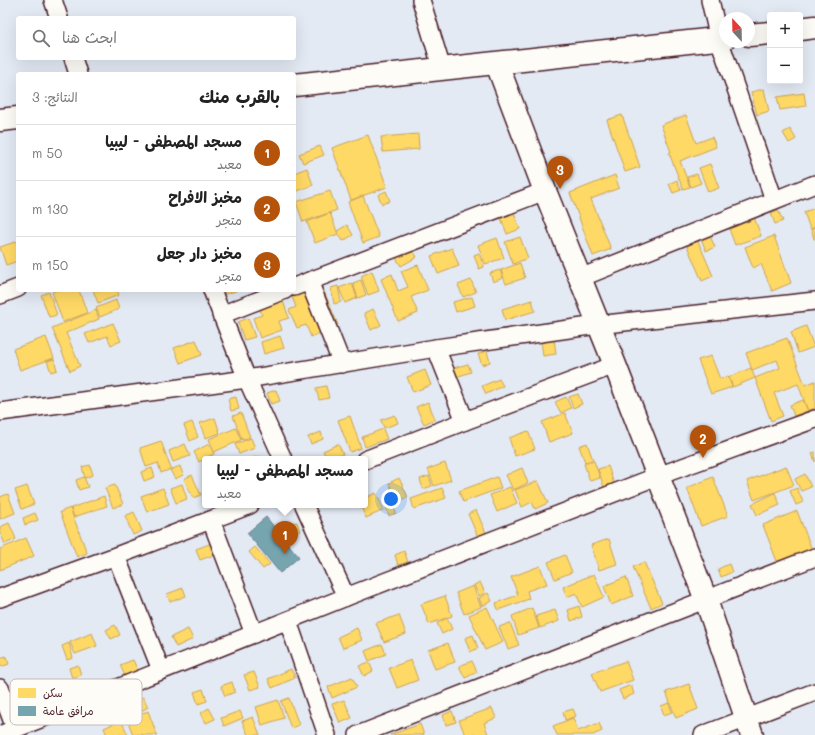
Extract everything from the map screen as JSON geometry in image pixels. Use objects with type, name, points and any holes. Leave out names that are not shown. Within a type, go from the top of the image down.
[{"type":"main road","points":[[803,29],[815,27]]},
{"type":"main road","points":[[755,34],[767,32]]},
{"type":"main road","points":[[296,86],[719,38]]},
{"type":"main road","points":[[497,64],[597,325],[706,600],[749,727]]},
{"type":"main road","points":[[0,120],[16,118]]},
{"type":"street","points":[[53,0],[59,16]]},
{"type":"street","points":[[421,0],[442,69]]},
{"type":"street","points":[[710,0],[719,28]]},
{"type":"street","points":[[725,48],[774,200]]},
{"type":"street","points":[[74,60],[77,72]]},
{"type":"street","points":[[580,278],[815,184]]},
{"type":"street","points":[[342,364],[302,284],[545,191]]},
{"type":"street","points":[[0,294],[16,289]]},
{"type":"street","points":[[213,292],[247,379],[282,456]]},
{"type":"street","points":[[221,314],[280,292]]},
{"type":"street","points":[[0,412],[247,379],[436,348],[597,325],[815,301]]},
{"type":"street","points":[[436,348],[465,421]]},
{"type":"street","points":[[368,459],[614,365]]},
{"type":"street","points":[[139,679],[658,476],[815,419]]},
{"type":"street","points":[[0,598],[242,508]]},
{"type":"street","points":[[305,508],[346,597]]},
{"type":"street","points":[[211,520],[254,634]]},
{"type":"street","points":[[116,556],[162,670]]},
{"type":"street","points":[[358,735],[815,557]]},
{"type":"street","points":[[288,621],[327,735]]},
{"type":"street","points":[[0,688],[8,731],[23,725]]},
{"type":"street","points":[[703,735],[749,727],[815,692]]},
{"type":"building: سكن","points":[[764,89],[769,111],[757,115],[751,92]]},
{"type":"building: سكن","points":[[804,93],[806,106],[780,110],[777,97]]},
{"type":"building: سكن","points":[[622,115],[640,167],[625,172],[607,120]]},
{"type":"building: سكن","points":[[686,115],[696,143],[712,137],[716,147],[680,161],[690,187],[683,189],[669,153],[671,152],[661,125]]},
{"type":"building: سكن","points":[[790,129],[796,139],[789,143],[783,133]]},
{"type":"building: سكن","points":[[418,134],[419,149],[383,152],[381,137]]},
{"type":"building: سكن","points":[[368,135],[387,187],[351,200],[332,148]]},
{"type":"building: سكن","points":[[320,146],[324,155],[303,163],[299,154]]},
{"type":"building: سكن","points":[[710,164],[719,188],[708,192],[699,168]]},
{"type":"building: سكن","points":[[307,168],[313,185],[296,192],[296,172]]},
{"type":"building: سكن","points":[[697,174],[701,183],[691,187],[687,177]]},
{"type":"building: سكن","points":[[615,175],[619,188],[591,199],[611,249],[593,256],[570,193]]},
{"type":"building: سكن","points":[[677,180],[681,190],[673,193],[669,184]]},
{"type":"building: سكن","points":[[330,191],[337,210],[303,222],[296,202]]},
{"type":"building: سكن","points":[[386,191],[390,201],[382,204],[378,195]]},
{"type":"building: سكن","points":[[363,196],[379,237],[363,243],[348,202]]},
{"type":"building: سكن","points":[[512,208],[520,229],[507,234],[499,213]]},
{"type":"building: سكن","points":[[815,208],[815,227],[810,229],[804,212]]},
{"type":"building: سكن","points":[[778,210],[783,221],[775,224],[771,213]]},
{"type":"building: سكن","points":[[330,213],[338,234],[315,243],[307,222]]},
{"type":"building: سكن","points":[[754,217],[761,236],[735,245],[728,226]]},
{"type":"building: سكن","points":[[347,225],[353,235],[343,241],[337,231]]},
{"type":"building: سكن","points":[[815,228],[815,239],[814,239],[811,229]]},
{"type":"building: سكن","points":[[709,234],[715,247],[706,251],[701,238]]},
{"type":"building: سكن","points":[[774,236],[791,283],[772,291],[761,264],[753,268],[745,247]]},
{"type":"building: سكن","points":[[520,237],[528,258],[513,264],[505,242]]},
{"type":"building: سكن","points":[[497,238],[504,258],[485,264],[478,245]]},
{"type":"building: سكن","points":[[698,241],[713,276],[702,281],[687,246]]},
{"type":"building: سكن","points":[[16,242],[16,262],[6,265],[0,247]]},
{"type":"building: سكن","points":[[452,248],[459,266],[438,274],[431,256]]},
{"type":"building: سكن","points":[[412,249],[417,257],[401,266],[396,258]]},
{"type":"building: سكن","points":[[479,253],[484,267],[479,269],[474,255]]},
{"type":"building: سكن","points":[[520,263],[525,278],[506,284],[501,270]]},
{"type":"building: سكن","points":[[418,265],[428,290],[411,297],[418,313],[398,321],[381,279],[392,274],[398,291],[408,287],[401,271]]},
{"type":"building: سكن","points":[[500,270],[503,278],[493,282],[490,273]]},
{"type":"building: سكن","points":[[372,271],[379,291],[368,295],[361,276]]},
{"type":"building: سكن","points":[[361,280],[366,295],[358,298],[353,283]]},
{"type":"building: سكن","points":[[471,280],[476,292],[463,297],[458,285]]},
{"type":"building: سكن","points":[[352,283],[357,298],[345,303],[339,288]]},
{"type":"building: سكن","points":[[321,284],[338,325],[311,337],[306,325],[297,328],[289,310],[296,307],[292,297]]},
{"type":"building: سكن","points":[[338,286],[341,302],[334,304],[331,288]]},
{"type":"building: سكن","points":[[49,292],[57,315],[49,317],[41,295]]},
{"type":"building: سكن","points":[[52,292],[80,292],[87,313],[63,322]]},
{"type":"building: سكن","points":[[94,292],[118,292],[119,295],[98,303]]},
{"type":"building: سكن","points":[[472,297],[475,306],[456,312],[453,302]]},
{"type":"building: سكن","points":[[282,298],[289,318],[279,321],[282,330],[260,338],[253,318],[262,315],[259,307]]},
{"type":"building: سكن","points":[[116,300],[119,309],[100,317],[96,308]]},
{"type":"building: سكن","points":[[532,300],[535,311],[505,320],[502,309]]},
{"type":"building: سكن","points":[[373,309],[381,325],[371,330],[364,313]]},
{"type":"building: سكن","points":[[96,310],[99,319],[66,333],[80,366],[70,371],[52,328]]},
{"type":"building: سكن","points":[[248,318],[255,337],[244,340],[238,322]]},
{"type":"building: سكن","points":[[113,323],[121,341],[111,345],[107,336],[89,343],[85,334]]},
{"type":"building: سكن","points":[[806,326],[814,347],[798,353],[791,332]]},
{"type":"building: سكن","points":[[553,331],[556,354],[543,356],[540,333]]},
{"type":"building: سكن","points":[[280,336],[284,348],[264,354],[261,342]]},
{"type":"building: سكن","points":[[46,337],[54,358],[20,370],[13,349]]},
{"type":"building: سكن","points":[[787,338],[805,385],[815,381],[815,408],[808,411],[798,384],[774,393],[783,416],[771,421],[755,378],[780,368],[777,360],[752,370],[746,353]]},
{"type":"building: سكن","points":[[196,340],[202,355],[180,363],[174,348]]},
{"type":"building: سكن","points":[[487,351],[490,362],[482,365],[478,354]]},
{"type":"building: سكن","points":[[711,356],[720,379],[728,376],[732,387],[711,394],[698,360]]},
{"type":"building: سكن","points":[[54,359],[57,370],[51,372],[47,361]]},
{"type":"building: سكن","points":[[468,364],[471,372],[453,378],[450,369]]},
{"type":"building: سكن","points":[[751,368],[755,378],[733,387],[729,377]]},
{"type":"building: سكن","points":[[425,370],[431,385],[413,392],[407,377]]},
{"type":"building: سكن","points":[[499,379],[503,386],[486,394],[482,386]]},
{"type":"building: سكن","points":[[326,386],[329,398],[319,400],[316,388]]},
{"type":"building: سكن","points":[[276,390],[280,401],[271,404],[267,393]]},
{"type":"building: سكن","points":[[578,394],[582,404],[573,408],[569,397]]},
{"type":"building: سكن","points":[[236,397],[239,409],[231,411],[228,399]]},
{"type":"building: سكن","points":[[566,397],[571,408],[561,413],[555,402]]},
{"type":"building: سكن","points":[[803,400],[808,411],[794,416],[790,405]]},
{"type":"building: سكن","points":[[428,402],[435,419],[424,424],[416,407]]},
{"type":"building: سكن","points":[[241,413],[250,437],[242,440],[233,416]]},
{"type":"building: سكن","points":[[565,413],[573,433],[549,442],[542,422]]},
{"type":"building: سكن","points":[[395,415],[398,423],[384,428],[381,420]]},
{"type":"building: سكن","points":[[350,416],[361,448],[350,452],[338,420]]},
{"type":"building: سكن","points":[[215,418],[220,433],[205,438],[200,423]]},
{"type":"building: سكن","points":[[192,422],[198,437],[190,441],[184,425]]},
{"type":"building: سكن","points":[[236,428],[241,440],[214,452],[209,439]]},
{"type":"building: سكن","points":[[383,429],[387,439],[365,447],[362,437]]},
{"type":"building: سكن","points":[[528,431],[535,449],[515,456],[509,438]]},
{"type":"building: سكن","points":[[321,432],[323,439],[311,444],[308,437]]},
{"type":"building: سكن","points":[[251,438],[255,448],[239,454],[235,444]]},
{"type":"building: سكن","points":[[161,441],[171,469],[161,473],[158,463],[146,467],[140,448]]},
{"type":"building: سكن","points":[[587,443],[593,460],[585,462],[579,446]]},
{"type":"building: سكن","points":[[185,444],[190,456],[173,462],[169,451]]},
{"type":"building: سكن","points":[[209,444],[214,454],[210,456],[202,456],[202,460],[199,462],[194,452]]},
{"type":"building: سكن","points":[[338,444],[343,454],[339,456],[326,456],[323,451]]},
{"type":"building: سكن","points":[[815,452],[815,462],[812,453]]},
{"type":"building: سكن","points":[[594,461],[600,478],[590,481],[584,464]]},
{"type":"building: سكن","points":[[445,463],[451,480],[434,486],[428,469]]},
{"type":"building: سكن","points":[[90,465],[93,475],[85,478],[82,467]]},
{"type":"building: سكن","points":[[180,466],[183,475],[175,479],[170,470]]},
{"type":"building: سكن","points":[[608,466],[615,487],[605,491],[598,469]]},
{"type":"building: سكن","points":[[786,466],[794,485],[754,500],[747,481]]},
{"type":"building: سكن","points":[[152,468],[155,477],[144,481],[141,472]]},
{"type":"building: سكن","points":[[522,468],[528,483],[513,490],[506,475]]},
{"type":"building: سكن","points":[[805,474],[811,487],[801,491],[795,479]]},
{"type":"building: سكن","points":[[192,475],[201,495],[193,498],[184,479]]},
{"type":"building: سكن","points":[[429,476],[432,486],[423,489],[420,479]]},
{"type":"building: سكن","points":[[84,477],[88,487],[79,490],[76,480]]},
{"type":"building: سكن","points":[[497,477],[501,488],[463,502],[459,491]]},
{"type":"building: سكن","points":[[713,477],[728,516],[701,526],[687,488]]},
{"type":"building: سكن","points":[[399,478],[408,497],[397,502],[389,483]]},
{"type":"building: سكن","points":[[538,481],[548,503],[535,509],[532,502],[522,507],[515,490]]},
{"type":"building: سكن","points":[[182,484],[187,499],[176,503],[170,488]]},
{"type":"building: سكن","points":[[115,485],[123,504],[113,508],[105,488]]},
{"type":"building: سكن","points":[[27,486],[34,504],[22,509],[15,490]]},
{"type":"building: سكن","points":[[510,487],[517,503],[497,512],[490,495]]},
{"type":"building: سكن","points":[[163,488],[169,504],[147,512],[141,496]]},
{"type":"building: سكن","points":[[442,488],[446,498],[414,509],[411,499]]},
{"type":"building: سكن","points":[[797,488],[803,502],[796,505],[790,491]]},
{"type":"building: سكن","points":[[376,493],[384,510],[366,518],[361,508],[368,508],[368,497]]},
{"type":"building: سكن","points":[[775,493],[780,505],[757,515],[752,504]]},
{"type":"building: سكن","points":[[8,494],[15,513],[0,519],[0,497]]},
{"type":"building: سكن","points":[[104,496],[107,506],[74,517],[71,508]]},
{"type":"building: سكن","points":[[391,499],[396,513],[389,516],[384,502]]},
{"type":"building: سكن","points":[[70,508],[87,553],[77,557],[60,512]]},
{"type":"building: سكن","points":[[476,510],[486,533],[478,537],[468,514]]},
{"type":"building: سكن","points":[[797,511],[812,550],[778,564],[763,525]]},
{"type":"building: سكن","points":[[134,512],[142,531],[133,535],[125,516]]},
{"type":"building: سكن","points":[[35,513],[38,520],[25,525],[23,518]]},
{"type":"building: سكن","points":[[297,522],[300,531],[293,534],[289,524]]},
{"type":"building: سكن","points":[[9,523],[16,539],[5,544],[0,533],[0,527]]},
{"type":"building: سكن","points":[[26,538],[34,556],[0,570],[0,549]]},
{"type":"building: سكن","points":[[609,539],[617,564],[599,570],[591,545]]},
{"type":"building: سكن","points":[[212,543],[216,554],[200,560],[196,549]]},
{"type":"building: سكن","points":[[255,547],[270,564],[263,569],[249,552]]},
{"type":"building: سكن","points":[[404,551],[408,562],[398,565],[395,555]]},
{"type":"building: سكن","points":[[565,555],[572,572],[555,579],[548,562]]},
{"type":"building: سكن","points":[[644,562],[662,603],[651,608],[633,567]]},
{"type":"building: سكن","points":[[729,564],[732,572],[721,577],[718,569]]},
{"type":"building: سكن","points":[[540,566],[547,584],[527,591],[529,599],[498,610],[496,603],[518,595],[511,577]]},
{"type":"building: سكن","points":[[594,574],[604,597],[582,607],[576,593],[567,597],[563,587]]},
{"type":"building: سكن","points":[[626,577],[633,596],[611,605],[604,586]]},
{"type":"building: سكن","points":[[480,582],[485,593],[479,596],[474,585]]},
{"type":"building: سكن","points":[[473,586],[481,607],[464,614],[456,593]]},
{"type":"building: سكن","points":[[183,588],[186,596],[170,602],[167,594]]},
{"type":"building: سكن","points":[[488,593],[492,601],[482,606],[479,598]]},
{"type":"building: سكن","points":[[445,596],[452,616],[429,624],[421,604]]},
{"type":"building: سكن","points":[[579,606],[582,617],[571,621],[568,610]]},
{"type":"building: سكن","points":[[487,607],[503,642],[485,650],[469,615]]},
{"type":"building: سكن","points":[[532,608],[539,628],[518,635],[512,616]]},
{"type":"building: سكن","points":[[555,610],[559,621],[540,628],[536,616]]},
{"type":"building: سكن","points":[[399,615],[406,634],[384,642],[376,623]]},
{"type":"building: سكن","points":[[447,618],[452,629],[442,634],[437,623]]},
{"type":"building: سكن","points":[[510,623],[519,645],[508,649],[499,627]]},
{"type":"building: سكن","points":[[115,625],[120,635],[111,639],[106,630]]},
{"type":"building: سكن","points":[[357,628],[362,640],[343,648],[338,637]]},
{"type":"building: سكن","points":[[188,629],[193,639],[176,647],[171,637]]},
{"type":"building: سكن","points":[[92,633],[97,646],[75,654],[70,642]]},
{"type":"building: سكن","points":[[473,635],[478,648],[470,652],[465,638]]},
{"type":"building: سكن","points":[[69,643],[73,658],[67,660],[62,646]]},
{"type":"building: سكن","points":[[448,643],[455,662],[435,669],[428,650]]},
{"type":"building: سكن","points":[[382,644],[386,654],[369,661],[365,651]]},
{"type":"building: سكن","points":[[6,656],[9,664],[0,667],[0,658]]},
{"type":"building: سكن","points":[[133,660],[138,671],[125,676],[120,665]]},
{"type":"building: سكن","points":[[411,660],[418,680],[397,688],[389,668]]},
{"type":"building: سكن","points":[[472,661],[477,672],[465,678],[459,666]]},
{"type":"building: سكن","points":[[626,661],[633,680],[600,692],[592,673]]},
{"type":"building: سكن","points":[[369,662],[373,671],[364,676],[359,666]]},
{"type":"building: سكن","points":[[78,665],[81,675],[72,678],[69,668]]},
{"type":"building: سكن","points":[[291,669],[295,678],[272,688],[268,679]]},
{"type":"building: سكن","points":[[254,672],[260,687],[250,690],[244,675]]},
{"type":"building: سكن","points":[[352,677],[357,687],[332,698],[328,687]]},
{"type":"building: سكن","points":[[232,682],[235,692],[225,696],[221,686]]},
{"type":"building: سكن","points":[[689,684],[698,709],[676,718],[666,692]]},
{"type":"building: سكن","points":[[631,685],[634,694],[623,699],[619,690]]},
{"type":"building: سكن","points":[[203,689],[207,701],[198,704],[194,692]]},
{"type":"building: سكن","points":[[142,698],[148,707],[142,710]]},
{"type":"building: سكن","points":[[289,698],[299,725],[291,728],[281,701]]},
{"type":"building: سكن","points":[[278,700],[284,718],[262,725],[256,707]]},
{"type":"building: سكن","points":[[344,700],[352,718],[340,723],[332,704]]},
{"type":"building: سكن","points":[[669,703],[672,712],[664,715],[661,706]]},
{"type":"building: سكن","points":[[209,708],[215,719],[206,723],[201,713]]},
{"type":"building: سكن","points":[[492,708],[496,718],[484,723],[488,734],[465,735],[459,720]]},
{"type":"building: سكن","points":[[573,709],[576,716],[565,720],[563,712]]},
{"type":"building: سكن","points":[[148,711],[157,735],[133,735],[129,725],[142,725],[142,713]]},
{"type":"building: سكن","points":[[240,711],[243,718],[224,726],[221,718]]},
{"type":"building: سكن","points":[[452,711],[456,722],[446,725],[443,715]]},
{"type":"building: سكن","points":[[253,717],[260,735],[248,735],[242,721]]},
{"type":"building: سكن","points":[[573,718],[578,731],[599,723],[602,731],[593,735],[557,735],[553,726]]},
{"type":"building: سكن","points":[[420,724],[424,735],[390,735]]},
{"type":"building: سكن","points":[[110,725],[123,725],[128,735],[107,735],[104,728]]},
{"type":"building: مرافق عامة","points":[[266,517],[299,557],[280,573],[247,533]]},
{"type":"place","name":"مخبز دار جعل","points":[[560,189]]},
{"type":"place","name":"مخبز الافراح","points":[[703,458]]},
{"type":"place","name":"مسجد المصطفى - ليبيا","points":[[285,554]]}]
